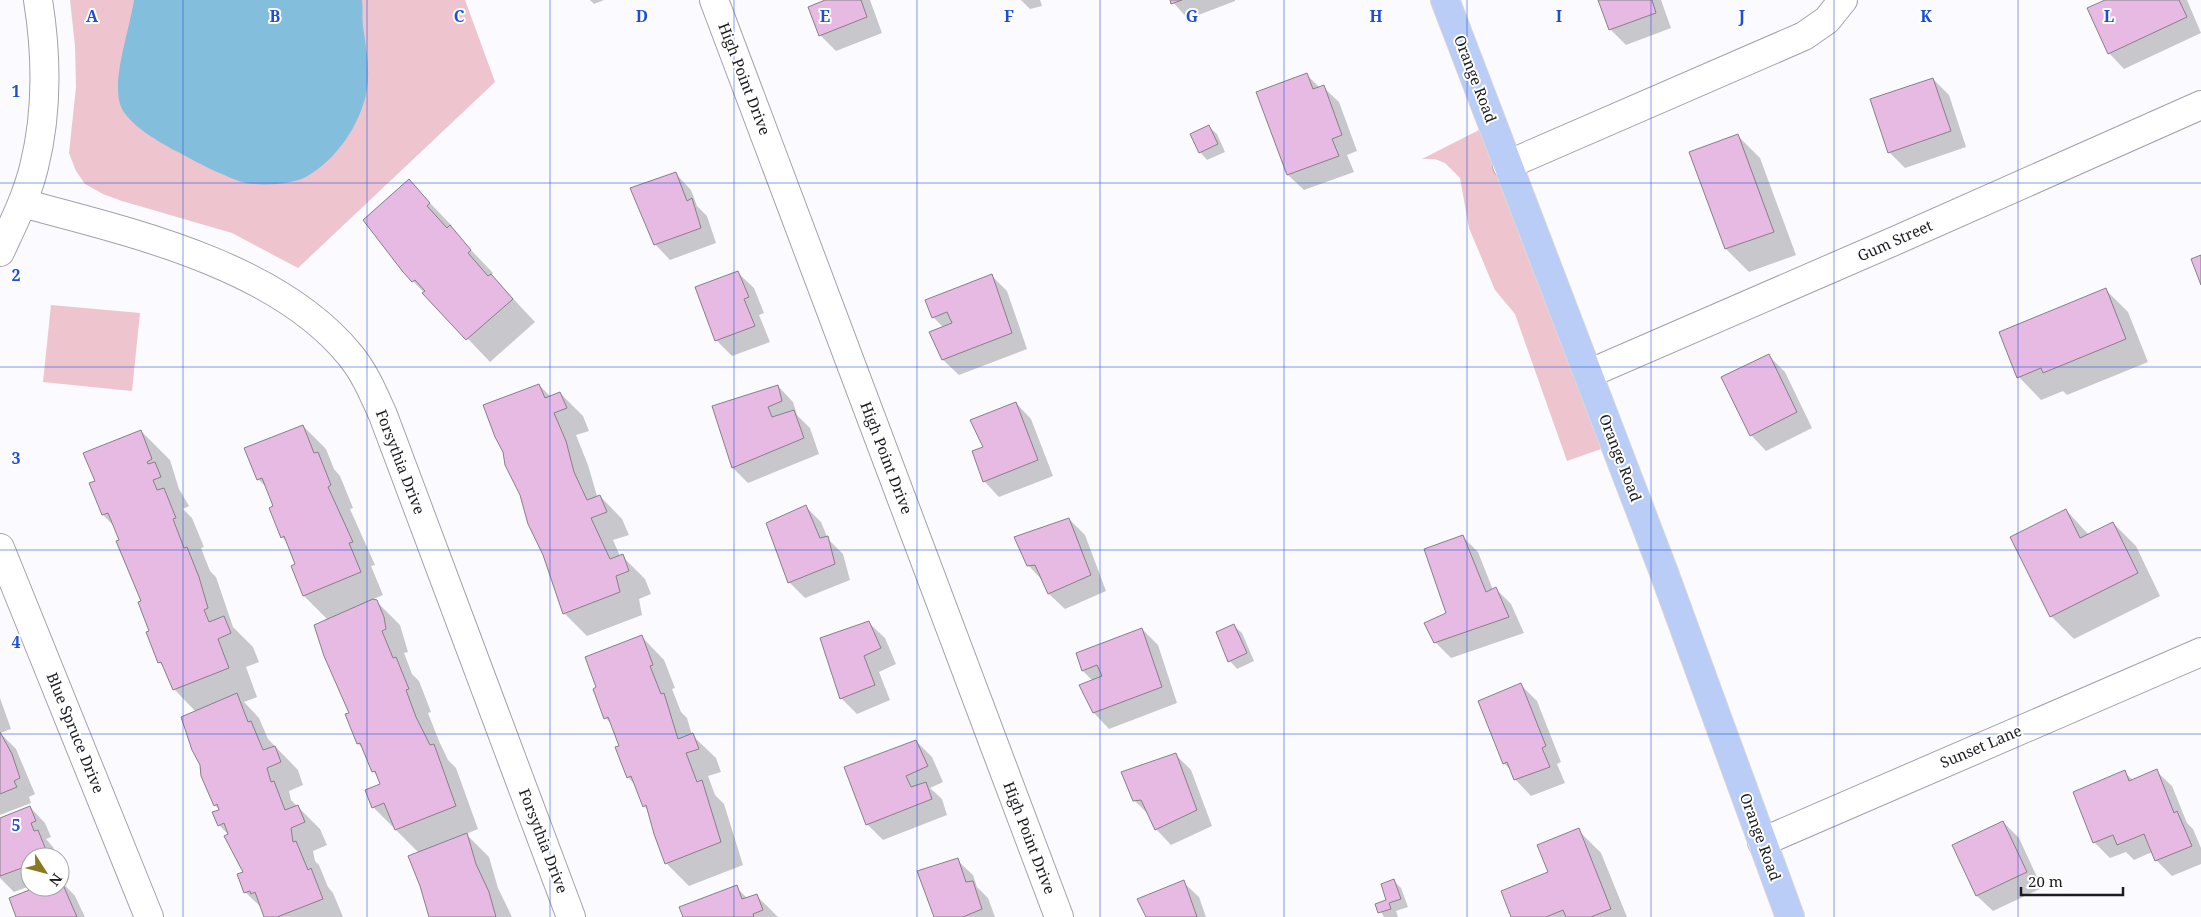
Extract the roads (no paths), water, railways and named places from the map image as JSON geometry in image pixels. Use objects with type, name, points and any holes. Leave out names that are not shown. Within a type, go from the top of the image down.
[{"type":"main road","name":"Orange Road","points":[[1445,0],[1663,570],[1790,917]]},
{"type":"street","points":[[0,252],[22,203],[34,168],[46,96],[43,32],[38,0]]},
{"type":"street","name":"High Point Drive","points":[[714,0],[1059,917]]},
{"type":"street","points":[[1508,165],[1804,36],[1828,20],[1843,0]]},
{"type":"street","name":"Gum Street","points":[[1588,374],[1900,239],[2201,104]]},
{"type":"street","name":"Forsythia Drive","points":[[22,203],[164,244],[240,274],[305,312],[330,333],[351,357],[369,384],[383,415],[571,917]]},
{"type":"street","name":"Blue Spruce Drive","points":[[0,548],[149,917]]},
{"type":"street","name":"Sunset Lane","points":[[1762,842],[2201,652]]},
{"type":"water","points":[[134,0],[362,0],[368,68],[367,85],[363,106],[352,129],[329,160],[319,168],[303,178],[278,184],[253,184],[239,181],[213,170],[164,144],[146,133],[129,119],[120,104],[118,81]]}]
